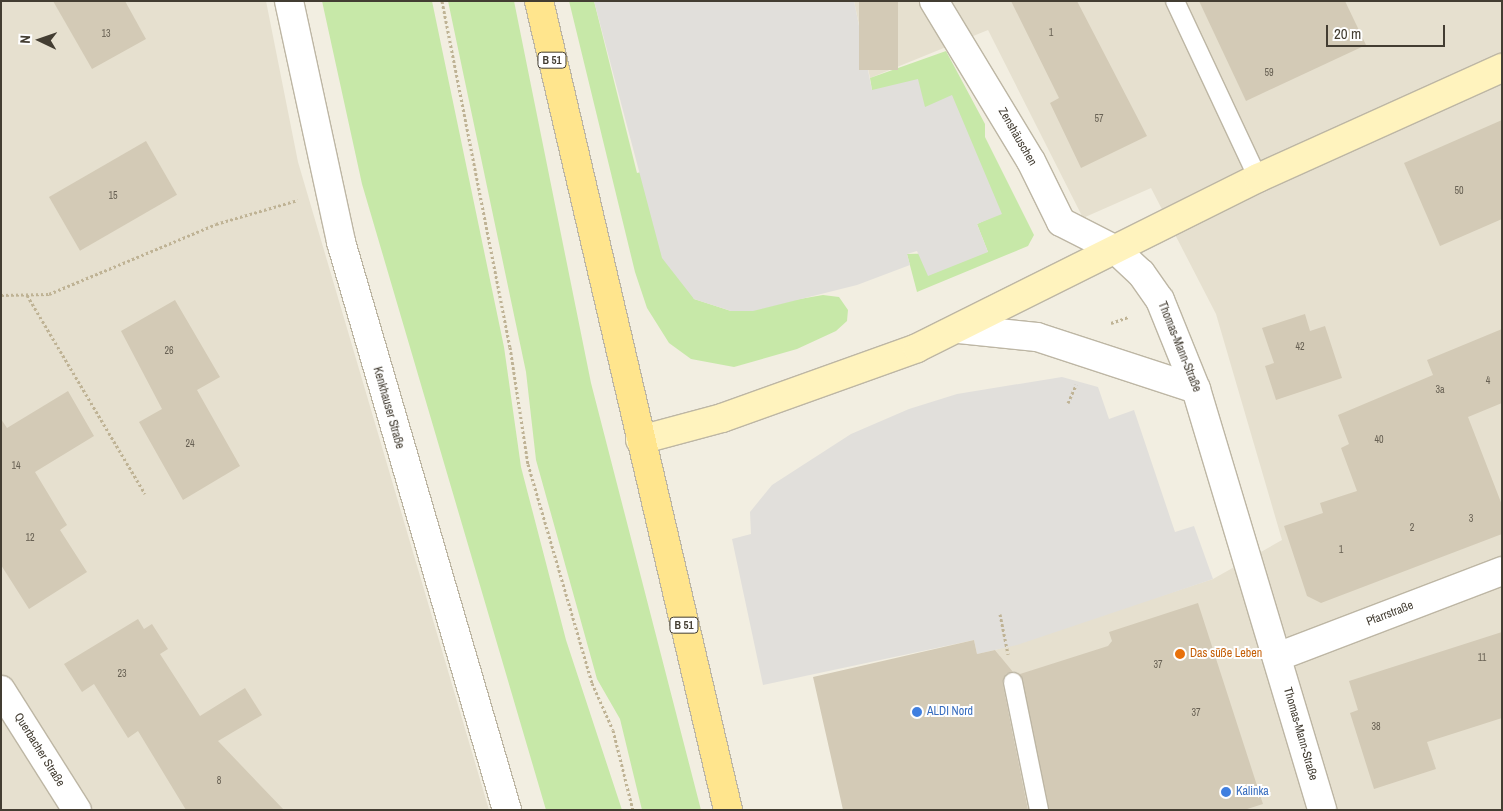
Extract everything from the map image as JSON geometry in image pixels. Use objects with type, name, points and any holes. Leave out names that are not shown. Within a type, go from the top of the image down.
[{"type":"main road","name":"B 51","points":[[539,1],[564,118],[728,810]]},
{"type":"main road","points":[[640,440],[722,418],[875,364],[959,329],[1258,178],[1502,68]]},
{"type":"street","name":"Kenkhauser Straße","points":[[289,1],[329,191],[373,358],[507,810]]},
{"type":"street","name":"Zenshäuschen","points":[[934,1],[1022,145],[1061,222],[1116,250]]},
{"type":"street","name":"Thomas-Mann-Straße","points":[[1116,250],[1141,273],[1160,300],[1196,389],[1322,810]]},
{"type":"street","points":[[959,329],[1037,337],[1196,389]]},
{"type":"street","name":"Pfarrstraße","points":[[1277,657],[1502,571]]},
{"type":"street","name":"Querbacher Straße","points":[[1,690],[77,810]]},
{"type":"lane","points":[[1175,1],[1258,178]]},
{"type":"lane","points":[[1014,682],[1039,810]]},
{"type":"path","points":[[442,1],[510,347],[528,464],[592,683],[613,730],[633,810]]},
{"type":"path","points":[[1,295],[49,294],[216,224],[329,191]]},
{"type":"path","points":[[27,295],[146,494]]},
{"type":"path","points":[[1000,614],[1007,647]]},
{"type":"shaded area","points":[[1,1],[266,1],[298,162],[489,810],[1,810]]},
{"type":"shaded area","points":[[594,1],[854,1],[872,90],[918,79],[925,107],[952,95],[1002,214],[977,224],[988,252],[928,276],[917,251],[907,254],[910,265],[857,285],[753,311],[731,311],[694,299],[662,258]]},
{"type":"shaded area","points":[[854,1],[1502,1],[1502,810],[1012,810],[999,752],[1021,747],[1000,656],[995,650],[1213,579],[1282,540],[1216,314],[1151,188],[1083,218],[988,30],[870,78]]},
{"type":"shaded area","points":[[1062,377],[1098,387],[1109,419],[1134,410],[1175,532],[1194,526],[1213,579],[1017,645],[977,654],[974,640],[763,685],[732,539],[751,534],[750,512],[772,485],[851,434],[909,409],[957,394]]},
{"type":"green space","points":[[322,1],[432,1],[504,347],[521,467],[566,640],[622,810],[546,810],[362,184]]},
{"type":"green space","points":[[448,1],[514,1],[591,383],[701,810],[642,810],[620,719],[597,679],[536,460],[526,372]]},
{"type":"green space","points":[[569,1],[594,1],[637,173],[641,172],[649,203],[694,299],[731,311],[823,295],[839,297],[848,310],[847,321],[836,331],[797,349],[734,367],[691,359],[669,343],[647,308],[635,272]]},
{"type":"green space","points":[[946,51],[985,124],[985,137],[1034,235],[1028,246],[917,292],[907,254],[988,252],[977,224],[1001,213],[925,107],[872,90],[870,78]]},
{"type":"building","points":[[53,1],[125,1],[146,39],[92,69]]},
{"type":"building","points":[[859,1],[898,1],[898,70],[859,70]]},
{"type":"building","points":[[1011,1],[1077,1],[1147,136],[1081,168],[1050,103],[1059,98]]},
{"type":"building","points":[[1199,1],[1345,1],[1366,45],[1246,101]]},
{"type":"building","points":[[1502,120],[1502,219],[1440,246],[1404,163]]},
{"type":"building","points":[[146,141],[177,195],[80,251],[49,197]]},
{"type":"building","points":[[175,300],[220,377],[197,390],[240,466],[183,500],[139,422],[162,409],[121,331]]},
{"type":"building","points":[[1305,314],[1310,331],[1325,326],[1342,378],[1276,400],[1265,366],[1274,363],[1262,328]]},
{"type":"building","points":[[1502,329],[1502,403],[1468,417],[1502,505],[1502,534],[1321,603],[1307,596],[1284,526],[1323,513],[1320,503],[1357,491],[1341,448],[1349,444],[1338,415],[1433,375],[1427,360]]},
{"type":"building","points":[[68,391],[94,436],[35,472],[67,525],[60,530],[87,572],[29,609],[1,565],[1,419],[7,428]]},
{"type":"building","points":[[1198,603],[1263,804],[1244,810],[1049,810],[1020,674],[1108,646],[1112,641],[1109,632]]},
{"type":"building","points":[[138,619],[144,629],[152,624],[168,649],[160,654],[200,716],[245,688],[262,715],[218,741],[284,810],[186,810],[138,731],[128,738],[94,684],[82,692],[64,664]]},
{"type":"building","points":[[1502,632],[1502,718],[1427,742],[1436,769],[1374,789],[1350,713],[1358,710],[1349,681]]},
{"type":"building","name":"ALDI Nord","points":[[974,640],[977,654],[995,650],[1013,672],[1006,674],[1003,684],[1028,810],[843,810],[813,677]]},
{"type":"place","name":"Das süße Leben","points":[[1180,654]]},
{"type":"place","name":"ALDI Nord","points":[[917,712]]},
{"type":"place","name":"Kalinka","points":[[1226,792]]}]
